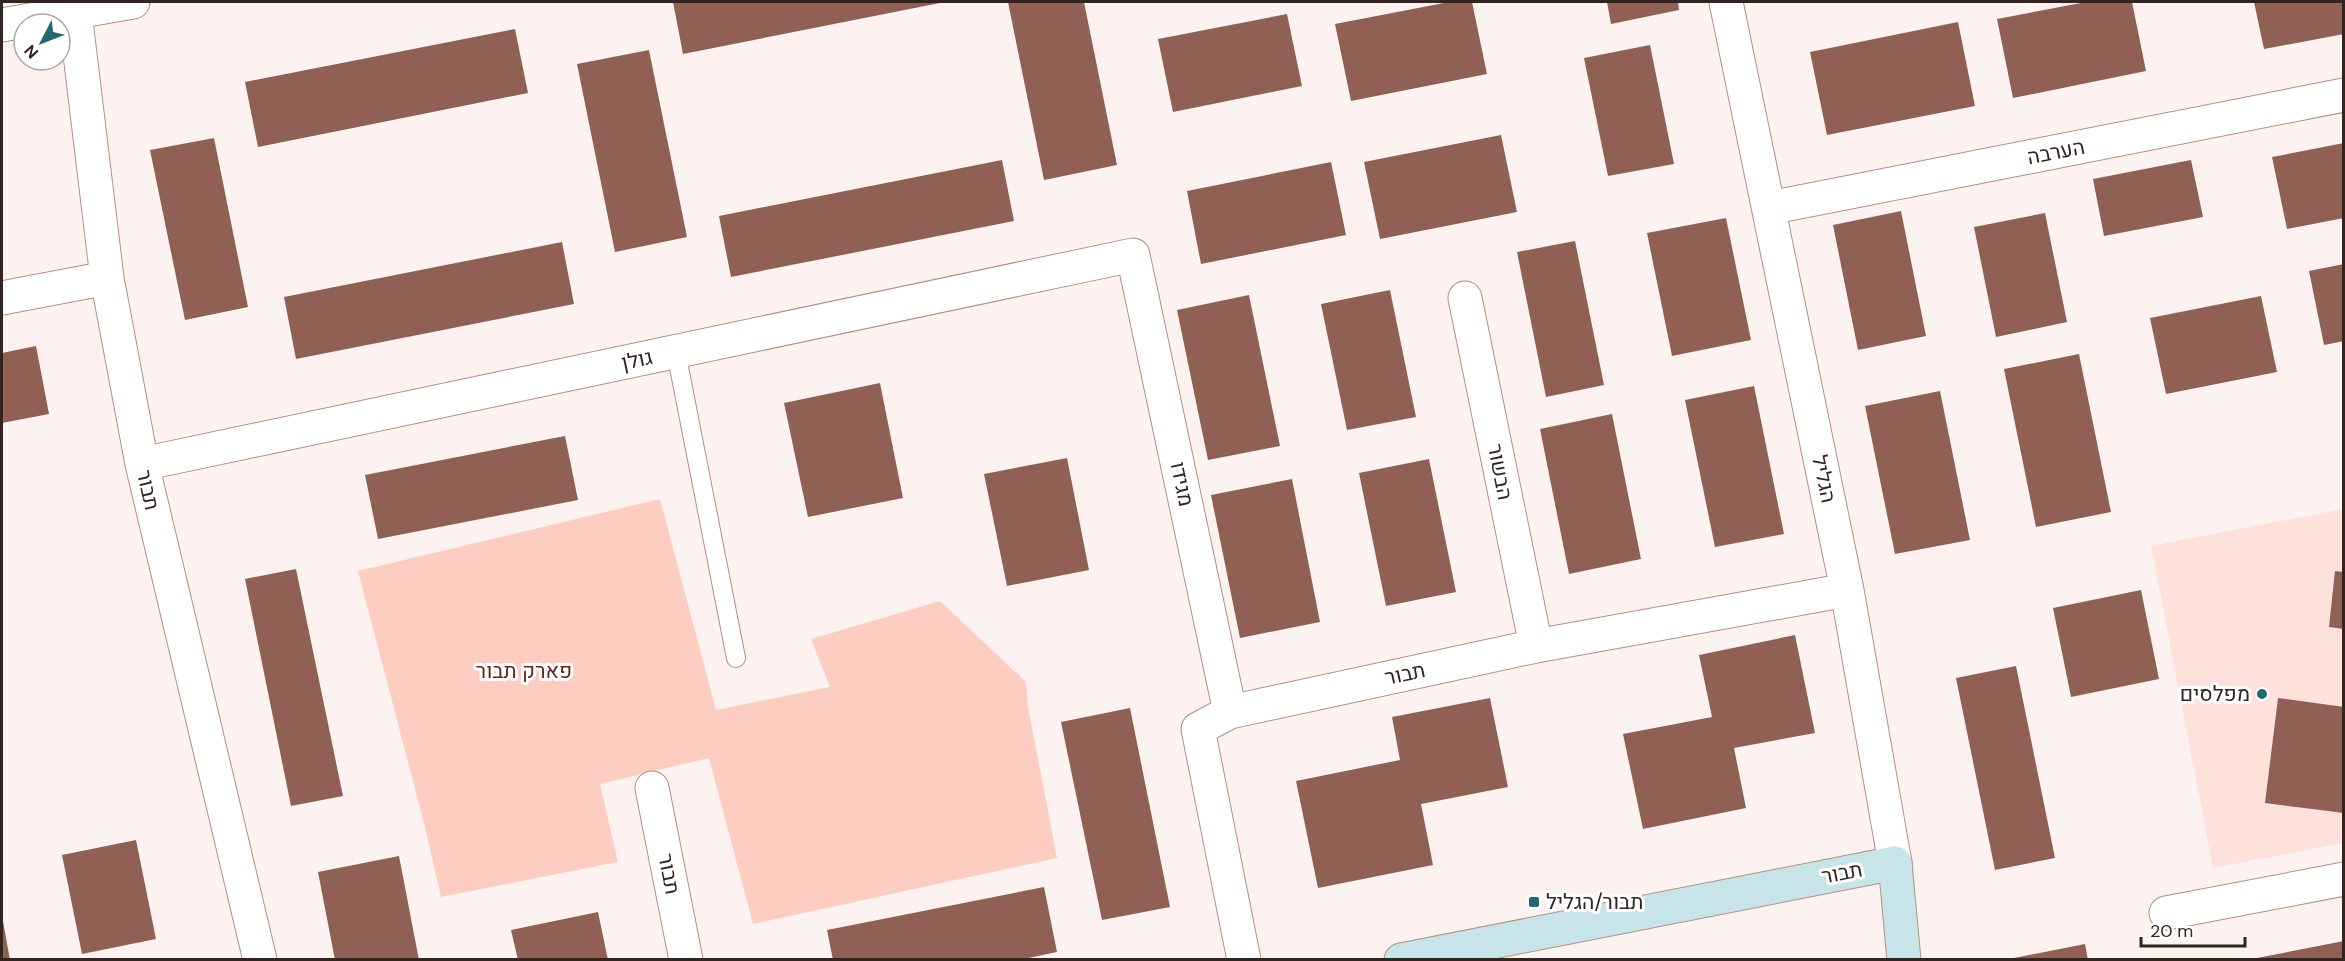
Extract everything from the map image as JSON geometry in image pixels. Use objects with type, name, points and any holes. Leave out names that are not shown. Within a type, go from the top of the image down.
[{"type":"street","points":[[2,25],[133,2]]},
{"type":"street","name":"הגליל","points":[[1726,2],[1847,590],[1895,863],[1904,960]]},
{"type":"street","name":"תבור","points":[[75,13],[107,278],[142,464],[260,960]]},
{"type":"street","name":"הערבה","points":[[1769,208],[2343,95]]},
{"type":"street","name":"גולן","points":[[142,464],[1133,255]]},
{"type":"street","name":"מגידו","points":[[1133,255],[1230,712]]},
{"type":"street","points":[[2,298],[107,278]]},
{"type":"street","name":"הבשור","points":[[1465,298],[1536,646]]},
{"type":"street","name":"תבור","points":[[1244,960],[1198,729],[1230,712],[1536,646],[1847,590]]},
{"type":"street","name":"תבור","points":[[652,788],[686,960]]},
{"type":"street","name":"תבור","points":[[1412,958],[1895,863]]},
{"type":"street","points":[[2166,913],[2343,879]]},
{"type":"lane","points":[[676,352],[736,658]]},
{"type":"shaded area","name":"מפלסים","points":[[2343,509],[2343,843],[2213,868],[2151,546]]},
{"type":"green space","name":"פארק תבור","points":[[660,499],[716,710],[830,687],[811,639],[940,601],[1026,682],[1028,707],[1057,858],[753,924],[709,758],[600,784],[618,862],[441,897],[358,571]]},
{"type":"building","points":[[673,2],[940,2],[940,3],[683,54]]},
{"type":"building","points":[[1008,2],[1084,2],[1117,165],[1044,180]]},
{"type":"building","points":[[1449,2],[1472,2],[1487,74],[1351,101],[1335,24]]},
{"type":"building","points":[[1607,2],[1678,2],[1679,10],[1611,24]]},
{"type":"building","points":[[2086,2],[2132,2],[2146,71],[2013,98],[1997,19]]},
{"type":"building","points":[[2254,2],[2344,2],[2344,34],[2264,49]]},
{"type":"building","points":[[1287,14],[1302,86],[1173,112],[1158,39]]},
{"type":"building","points":[[1958,22],[1975,106],[1827,135],[1810,52]]},
{"type":"building","points":[[515,29],[528,93],[258,147],[245,82]]},
{"type":"building","points":[[1650,45],[1674,164],[1608,176],[1584,58]]},
{"type":"building","points":[[649,50],[687,237],[615,252],[577,64]]},
{"type":"building","points":[[1501,135],[1517,212],[1380,239],[1364,162]]},
{"type":"building","points":[[214,138],[248,307],[185,320],[150,150]]},
{"type":"building","points":[[2344,143],[2344,218],[2287,229],[2272,157]]},
{"type":"building","points":[[1002,160],[1014,221],[731,277],[719,216]]},
{"type":"building","points":[[2191,160],[2203,217],[2104,236],[2093,179]]},
{"type":"building","points":[[1331,162],[1346,235],[1201,264],[1187,191]]},
{"type":"building","points":[[1901,211],[1926,336],[1858,350],[1833,225]]},
{"type":"building","points":[[2045,213],[2067,322],[1996,337],[1974,227]]},
{"type":"building","points":[[1726,218],[1751,340],[1672,356],[1647,233]]},
{"type":"building","points":[[1575,241],[1604,385],[1546,397],[1517,252]]},
{"type":"building","points":[[562,242],[574,304],[296,359],[284,297]]},
{"type":"building","points":[[2344,264],[2344,341],[2324,345],[2309,271]]},
{"type":"building","points":[[1390,290],[1416,417],[1347,430],[1321,304]]},
{"type":"building","points":[[1249,295],[1280,446],[1208,460],[1177,310]]},
{"type":"building","points":[[2261,296],[2277,372],[2166,394],[2150,318]]},
{"type":"building","points":[[36,346],[49,414],[2,423],[2,353]]},
{"type":"building","points":[[2079,354],[2111,512],[2036,527],[2004,369]]},
{"type":"building","points":[[880,383],[903,498],[808,517],[784,403]]},
{"type":"building","points":[[1754,386],[1784,534],[1715,547],[1685,400]]},
{"type":"building","points":[[1940,391],[1970,540],[1895,554],[1865,406]]},
{"type":"building","points":[[1612,414],[1641,559],[1569,574],[1540,429]]},
{"type":"building","points":[[565,436],[578,500],[378,539],[365,475]]},
{"type":"building","points":[[1067,458],[1089,570],[1007,586],[984,474]]},
{"type":"building","points":[[1429,459],[1456,592],[1386,606],[1359,473]]},
{"type":"building","points":[[1292,479],[1320,622],[1240,638],[1211,495]]},
{"type":"building","points":[[296,569],[343,796],[291,806],[245,579]]},
{"type":"building","points":[[2335,571],[2344,572],[2344,629],[2329,627]]},
{"type":"building","points":[[2141,590],[2159,679],[2071,697],[2053,608]]},
{"type":"building","points":[[1795,635],[1815,733],[1734,748],[1746,808],[1643,829],[1623,734],[1712,717],[1699,655]]},
{"type":"building","points":[[2016,666],[2055,858],[1995,870],[1956,678]]},
{"type":"building","points":[[1490,698],[1508,787],[1421,804],[1433,865],[1318,888],[1296,781],[1400,760],[1392,717]]},
{"type":"building","points":[[2278,698],[2344,707],[2344,813],[2265,803]]},
{"type":"building","points":[[1130,708],[1170,907],[1102,920],[1061,722]]},
{"type":"building","points":[[136,840],[156,939],[82,954],[62,855]]},
{"type":"building","points":[[399,856],[419,960],[335,960],[318,872]]},
{"type":"building","points":[[1044,887],[1057,952],[1019,960],[833,960],[827,930]]},
{"type":"building","points":[[598,912],[608,960],[518,960],[511,930]]},
{"type":"building","points":[[3,921],[10,960],[2,960]]},
{"type":"building","points":[[2344,941],[2344,960],[2258,960],[2257,958]]},
{"type":"building","points":[[2085,944],[2088,960],[2014,960],[2014,958]]},
{"type":"place","name":"מפלסים","points":[[2262,694]]},
{"type":"place","name":"תבור/הגליל","points":[[1534,902]]}]
